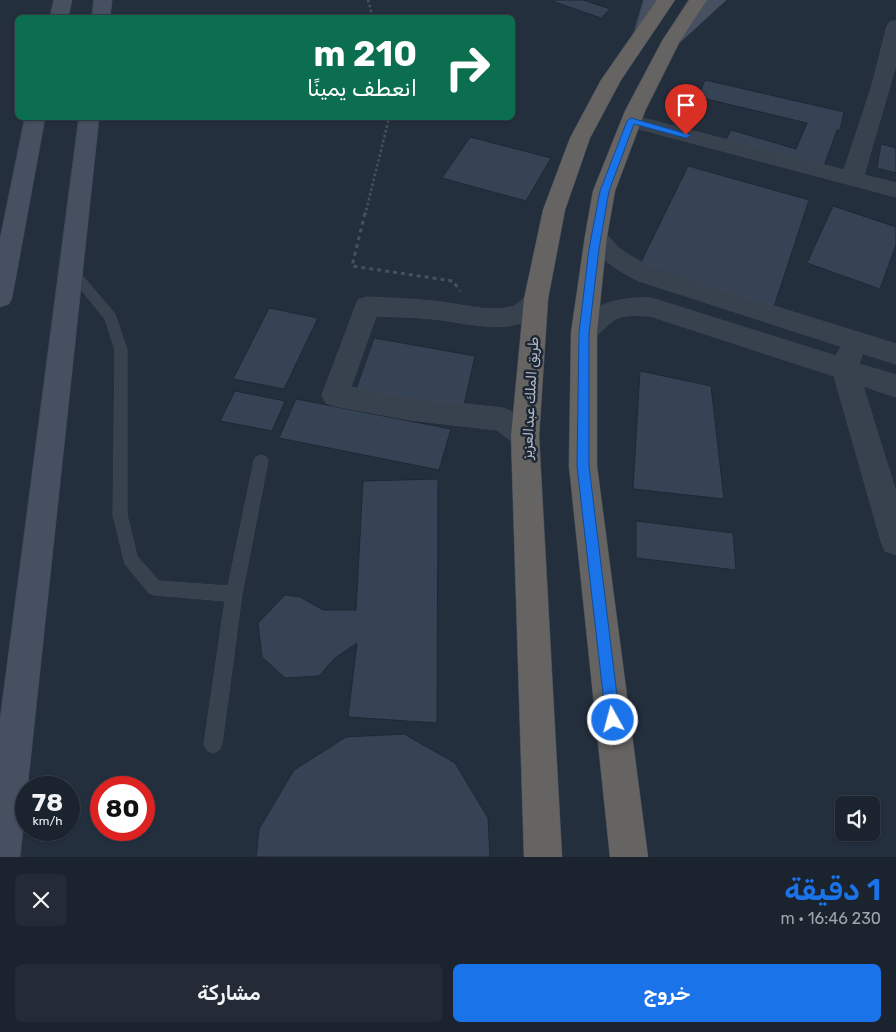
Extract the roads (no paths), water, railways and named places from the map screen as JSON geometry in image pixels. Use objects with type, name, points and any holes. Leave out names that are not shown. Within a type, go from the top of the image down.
[{"type":"highway","name":"طريق الملك عبدالعزيز","points":[[543,857],[525,436],[536,299],[554,210],[580,138],[611,80],[666,0]]},
{"type":"highway","points":[[629,857],[583,466],[584,333],[596,236],[604,191],[631,121],[671,41],[698,0]]},
{"type":"main road","points":[[60,15],[63,0]]},
{"type":"main road","points":[[102,15],[104,0]]},
{"type":"main road","points":[[643,34],[652,0]]},
{"type":"main road","points":[[671,41],[701,12],[717,0]]},
{"type":"main road","points":[[0,298],[35,120]]},
{"type":"main road","points":[[1,857],[89,120]]},
{"type":"street","points":[[852,179],[889,87],[896,26]]},
{"type":"street","points":[[631,121],[896,190]]},
{"type":"street","points":[[596,236],[603,248],[626,265],[647,275],[896,354]]},
{"type":"street","points":[[678,315],[686,288]]},
{"type":"street","points":[[525,436],[503,419],[410,409],[335,395],[367,306],[434,310],[478,318],[514,316],[527,310],[536,299]]},
{"type":"street","points":[[584,333],[596,318],[612,310],[630,306],[651,307],[896,386]]},
{"type":"street","points":[[853,340],[845,370],[896,541]]},
{"type":"lane","points":[[70,270],[111,317],[120,350],[122,417],[120,515],[130,558],[155,588],[234,594]]},
{"type":"lane","points":[[212,744],[234,594],[261,461]]}]
